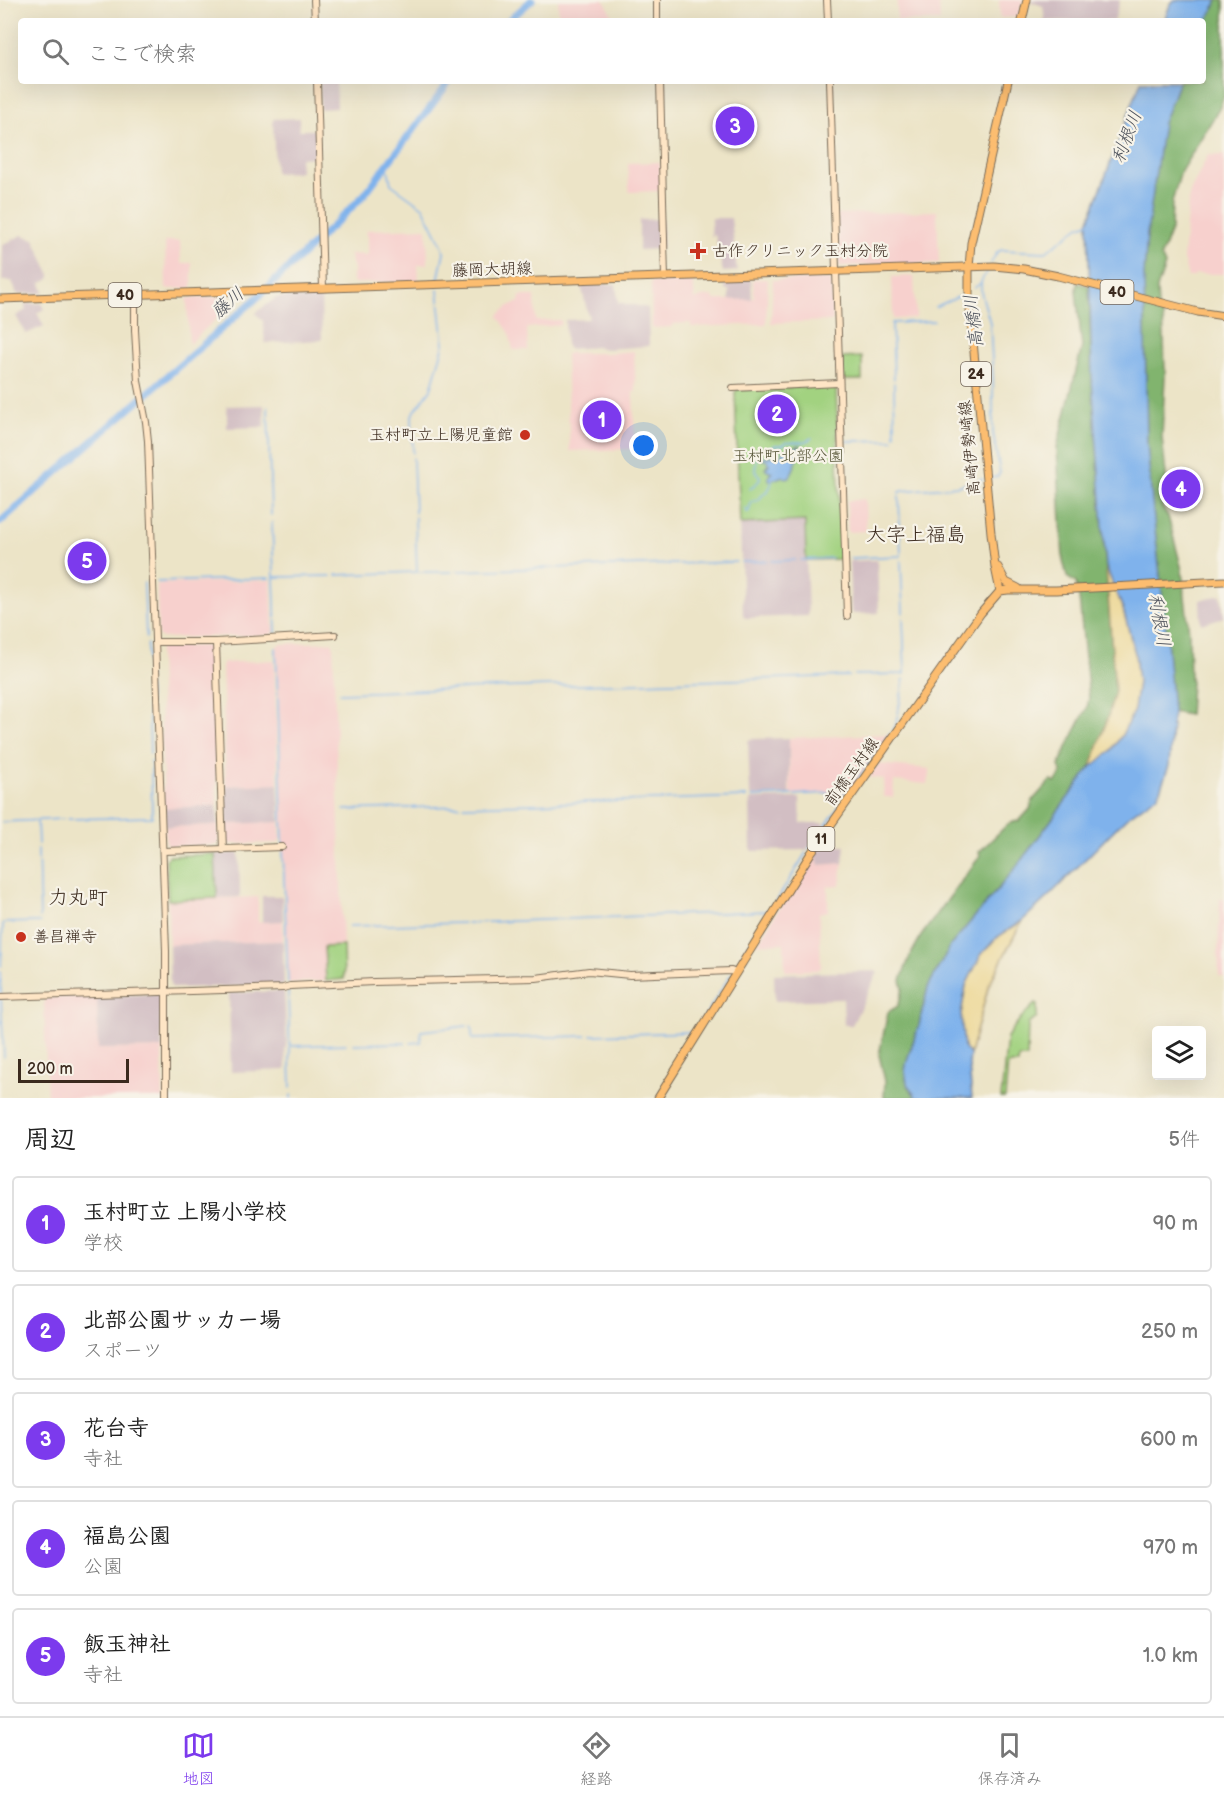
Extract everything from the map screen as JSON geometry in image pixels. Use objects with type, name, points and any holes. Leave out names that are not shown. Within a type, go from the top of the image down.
[{"type":"main road","points":[[1023,18],[1027,0]]},
{"type":"main road","name":"高崎伊勢崎線","points":[[1000,591],[994,553],[969,299],[969,267],[974,231],[1007,84]]},
{"type":"main road","name":"藤岡大胡線","points":[[0,299],[993,266],[1059,276],[1176,307],[1224,316]]},
{"type":"main road","points":[[994,553],[999,572],[1004,579],[1022,590]]},
{"type":"main road","points":[[1000,591],[1067,590],[1224,581]]},
{"type":"main road","name":"前橋玉村線","points":[[658,1098],[811,853],[981,613],[1000,591]]},
{"type":"street","points":[[314,0],[315,18]]},
{"type":"street","points":[[657,0],[657,18]]},
{"type":"street","points":[[827,0],[828,18]]},
{"type":"street","points":[[317,84],[323,288]]},
{"type":"street","points":[[660,84],[665,278]]},
{"type":"street","points":[[830,84],[847,616]]},
{"type":"street","points":[[135,295],[135,330],[140,390],[148,441],[167,991],[166,1098]]},
{"type":"street","points":[[733,387],[839,383]]},
{"type":"street","points":[[155,642],[216,642],[335,635]]},
{"type":"street","points":[[216,642],[223,850]]},
{"type":"street","points":[[162,851],[282,847]]},
{"type":"street","points":[[0,997],[536,978],[589,971],[630,975],[731,971],[736,973]]},
{"type":"shaded area","points":[[558,0],[604,0],[614,18],[559,18]]},
{"type":"shaded area","points":[[897,0],[939,0],[940,18],[897,18]]},
{"type":"shaded area","points":[[999,0],[1023,0],[1019,17],[1000,18]]},
{"type":"shaded area","points":[[1030,0],[1120,0],[1115,18],[1045,18],[1043,6]]},
{"type":"shaded area","points":[[320,84],[336,84],[337,108],[320,109]]},
{"type":"shaded area","points":[[299,118],[299,130],[316,130],[317,157],[300,158],[300,172],[275,173],[273,119]]},
{"type":"shaded area","points":[[1208,155],[1224,155],[1224,274],[1195,274],[1194,277],[1188,277],[1183,259],[1188,202],[1190,192]]},
{"type":"shaded area","points":[[660,162],[660,191],[629,192],[628,163]]},
{"type":"shaded area","points":[[937,211],[939,263],[839,266],[837,214]]},
{"type":"shaded area","points":[[712,218],[731,218],[737,271],[723,272],[715,235],[711,236]]},
{"type":"shaded area","points":[[659,219],[662,221],[662,249],[639,250],[639,220]]},
{"type":"shaded area","points":[[427,228],[428,264],[418,265],[419,282],[353,283],[353,265],[350,254],[367,255],[367,230]]},
{"type":"shaded area","points":[[22,235],[34,239],[51,276],[41,283],[44,293],[17,294],[12,281],[2,281],[3,245]]},
{"type":"shaded area","points":[[165,241],[180,241],[181,263],[192,263],[192,288],[166,289]]},
{"type":"shaded area","points":[[914,276],[916,318],[893,319],[892,277]]},
{"type":"shaded area","points":[[751,279],[752,299],[729,300],[729,290],[725,290],[725,280]]},
{"type":"shaded area","points":[[753,279],[768,279],[766,324],[691,327],[691,323],[652,328],[651,282],[693,280],[695,300],[713,296],[714,300],[729,300],[754,298]]},
{"type":"shaded area","points":[[829,279],[831,281],[833,321],[771,323],[773,280]]},
{"type":"shaded area","points":[[616,284],[618,303],[648,308],[649,346],[606,349],[596,347],[568,349],[566,347],[565,320],[589,319],[581,285]]},
{"type":"shaded area","points":[[321,294],[322,340],[265,343],[263,321],[255,313],[276,298]]},
{"type":"shaded area","points":[[520,296],[535,296],[536,321],[561,320],[561,325],[527,328],[528,350],[513,350],[509,332],[498,316],[509,306],[519,302]]},
{"type":"shaded area","points":[[230,297],[230,306],[189,344],[187,298]]},
{"type":"shaded area","points":[[41,303],[44,309],[37,313],[44,326],[26,334],[16,316],[26,310],[24,304]]},
{"type":"shaded area","points":[[634,351],[635,449],[570,451],[566,355],[568,353]]},
{"type":"shaded area","points":[[264,405],[265,427],[227,428],[227,406]]},
{"type":"shaded area","points":[[865,499],[866,531],[848,532],[847,501]]},
{"type":"shaded area","points":[[805,521],[808,616],[745,618],[743,615],[740,524]]},
{"type":"shaded area","points":[[877,560],[879,613],[854,614],[851,612],[849,562]]},
{"type":"shaded area","points":[[271,580],[273,632],[270,635],[162,638],[158,635],[157,584]]},
{"type":"shaded area","points":[[1221,595],[1224,617],[1201,624],[1200,600]]},
{"type":"shaded area","points":[[331,642],[333,644],[343,946],[324,947],[326,981],[289,983],[277,646]]},
{"type":"shaded area","points":[[209,646],[212,649],[217,806],[164,808],[159,651],[162,647]]},
{"type":"shaded area","points":[[274,660],[278,784],[226,786],[222,663]]},
{"type":"shaded area","points":[[888,734],[847,791],[790,794],[789,738]]},
{"type":"shaded area","points":[[789,738],[789,794],[752,796],[748,741],[750,739]]},
{"type":"shaded area","points":[[878,764],[930,769],[927,784],[894,781],[893,797],[883,797],[884,779],[869,777]]},
{"type":"shaded area","points":[[278,784],[280,822],[227,824],[226,786]]},
{"type":"shaded area","points":[[800,798],[801,823],[825,823],[806,850],[753,851],[751,849],[751,799]]},
{"type":"shaded area","points":[[217,806],[218,825],[165,827],[164,808]]},
{"type":"shaded area","points":[[280,822],[278,843],[230,844],[227,841],[227,824]]},
{"type":"shaded area","points":[[218,825],[216,845],[169,846],[166,843],[165,827]]},
{"type":"shaded area","points":[[837,837],[840,846],[845,846],[843,863],[819,865],[815,851],[822,841]]},
{"type":"shaded area","points":[[815,851],[819,865],[843,863],[840,885],[828,886],[828,911],[819,913],[821,968],[785,971],[784,943],[757,944]]},
{"type":"shaded area","points":[[239,853],[240,897],[217,898],[215,854]]},
{"type":"shaded area","points":[[262,896],[282,896],[283,921],[262,922]]},
{"type":"shaded area","points":[[258,897],[258,922],[283,921],[283,941],[169,945],[168,900]]},
{"type":"shaded area","points":[[1220,898],[1224,898],[1224,977],[1219,976]]},
{"type":"shaded area","points":[[283,941],[284,985],[174,988],[170,985],[169,945]]},
{"type":"shaded area","points":[[877,971],[852,1025],[844,1025],[843,999],[775,1001],[774,974]]},
{"type":"shaded area","points":[[284,991],[286,1070],[231,1072],[229,993]]},
{"type":"shaded area","points":[[160,995],[162,1048],[98,1049],[97,996]]},
{"type":"shaded area","points":[[97,996],[98,1049],[162,1048],[163,1098],[47,1098],[44,999]]},
{"type":"green space","points":[[1218,0],[1224,0],[1224,96],[1219,109],[1181,171],[1172,202],[1171,230],[1161,256],[1165,265],[1157,289],[1158,308],[1163,317],[1164,335],[1165,376],[1162,437],[1168,493],[1163,500],[1162,507],[1168,516],[1182,570],[1189,632],[1191,682],[1189,715],[1173,712],[1147,443],[1144,275],[1147,234],[1163,123],[1178,84],[1206,84],[1206,22]]},
{"type":"green space","points":[[1077,283],[1089,286],[1092,380],[1115,691],[1109,717],[1091,767],[1014,870],[951,945],[928,987],[905,1071],[907,1083],[916,1098],[884,1098],[885,1081],[879,1055],[888,1012],[898,1006],[903,989],[901,980],[910,956],[921,936],[980,856],[979,852],[1008,824],[1020,820],[1030,809],[1033,800],[1051,780],[1055,783],[1062,773],[1059,766],[1087,708],[1089,698],[1079,598],[1076,583],[1067,577],[1063,560],[1057,447],[1082,347]]},
{"type":"green space","points":[[862,357],[862,380],[843,380],[842,358]]},
{"type":"green space","name":"玉村町北部公園","points":[[836,387],[841,559],[806,560],[805,521],[740,524],[735,392],[738,389]]},
{"type":"green space","points":[[215,854],[217,898],[168,900],[166,859],[169,856]]},
{"type":"green space","points":[[343,946],[344,979],[326,981],[324,947]]},
{"type":"green space","points":[[1035,1004],[1037,1005],[1037,1018],[1028,1024],[1027,1058],[1019,1058],[1018,1064],[1008,1064],[1005,1098],[1001,1098],[1007,1037]]},
{"type":"sand","points":[[1106,567],[1123,609],[1135,653],[1138,682],[1134,710],[1122,735],[1110,752],[1091,767],[1115,691]]},
{"type":"sand","points":[[1022,921],[989,985],[970,1054],[964,1048],[962,1040],[961,1014],[966,985],[981,955],[996,938]]},
{"type":"water","points":[[1174,0],[1218,0],[1206,22],[1206,18],[1165,18]]},
{"type":"water","name":"利根川","points":[[1140,84],[1178,84],[1163,123],[1147,234],[1144,275],[1147,443],[1173,712],[1169,766],[1158,795],[1125,819],[1051,894],[1022,921],[996,938],[981,955],[966,985],[961,1014],[964,1048],[970,1054],[972,1098],[916,1098],[907,1083],[905,1071],[907,1060],[919,1025],[928,987],[951,945],[1014,870],[1091,767],[1110,752],[1122,735],[1134,710],[1138,682],[1135,653],[1123,609],[1106,567],[1092,380],[1088,223]]},
{"type":"water","points":[[801,445],[798,448],[798,458],[790,477],[783,476],[770,481],[768,477],[772,472],[765,469],[769,464],[767,460],[763,460],[763,457],[783,455],[783,450],[792,451]]},
{"type":"waterway","name":"藤川","points":[[511,18],[532,0]]},
{"type":"waterway","name":"藤川","points":[[0,522],[259,296],[342,217],[364,195],[448,84]]},
{"type":"waterway","points":[[389,163],[391,184],[423,207],[443,247],[438,281]]},
{"type":"waterway","name":"高橋川","points":[[991,263],[997,252],[1002,250],[1046,252],[1078,227],[1090,222]]},
{"type":"waterway","name":"高橋川","points":[[987,270],[981,282],[981,292],[990,323],[993,433],[1000,473],[997,477],[991,478]]},
{"type":"waterway","name":"高橋川","points":[[974,288],[981,283]]},
{"type":"waterway","points":[[413,453],[412,415],[431,389],[444,344],[438,290]]},
{"type":"waterway","points":[[935,307],[958,297]]},
{"type":"waterway","points":[[894,379],[892,323],[934,321]]},
{"type":"waterway","points":[[894,383],[895,435]]},
{"type":"waterway","points":[[268,407],[271,515]]},
{"type":"waterway","points":[[769,447],[783,445],[786,442],[804,442],[812,438]]},
{"type":"waterway","points":[[846,441],[893,440]]},
{"type":"waterway","points":[[750,489],[760,477],[755,469],[759,449]]},
{"type":"waterway","points":[[413,458],[415,513]]},
{"type":"waterway","name":"高橋川","points":[[899,493],[957,486],[983,479]]},
{"type":"waterway","points":[[745,508],[747,512],[749,511],[751,502],[759,500],[770,488],[772,481]]},
{"type":"waterway","name":"高橋川","points":[[850,558],[901,556],[899,496]]},
{"type":"waterway","points":[[336,575],[417,572],[415,517]]},
{"type":"waterway","points":[[272,522],[276,633]]},
{"type":"waterway","points":[[801,560],[832,558]]},
{"type":"waterway","points":[[772,561],[795,560]]},
{"type":"waterway","points":[[741,562],[767,561]]},
{"type":"waterway","points":[[901,561],[903,613]]},
{"type":"waterway","points":[[456,571],[736,562]]},
{"type":"waterway","points":[[418,572],[452,572]]},
{"type":"waterway","points":[[275,577],[331,576]]},
{"type":"waterway","points":[[157,582],[270,578]]},
{"type":"waterway","points":[[144,583],[146,638]]},
{"type":"waterway","points":[[854,675],[905,674],[903,618]]},
{"type":"waterway","points":[[147,644],[150,754]]},
{"type":"waterway","points":[[276,648],[283,845]]},
{"type":"waterway","points":[[459,689],[849,676]]},
{"type":"waterway","points":[[893,730],[904,679]]},
{"type":"waterway","points":[[340,693],[456,689]]},
{"type":"waterway","points":[[752,797],[849,792],[890,733]]},
{"type":"waterway","points":[[68,819],[152,817],[151,761]]},
{"type":"waterway","points":[[464,806],[747,797]]},
{"type":"waterway","points":[[809,849],[846,797]]},
{"type":"waterway","points":[[344,810],[460,806]]},
{"type":"waterway","points":[[2,822],[63,819]]},
{"type":"waterway","points":[[37,821],[38,844]]},
{"type":"waterway","points":[[38,849],[40,918]]},
{"type":"waterway","points":[[283,850],[288,983]]},
{"type":"waterway","points":[[736,967],[806,853]]},
{"type":"waterway","points":[[467,923],[769,911]]},
{"type":"waterway","points":[[1,967],[3,923],[40,922]]},
{"type":"waterway","points":[[349,926],[464,923]]},
{"type":"waterway","points":[[0,972],[1,993]]},
{"type":"waterway","points":[[591,1035],[695,1032],[731,974]]},
{"type":"waterway","points":[[288,992],[291,1088]]},
{"type":"waterway","points":[[1,1000],[4,1057]]},
{"type":"waterway","points":[[411,1043],[421,1042],[421,1031],[467,1026]]},
{"type":"waterway","points":[[471,1026],[472,1039],[586,1036]]},
{"type":"waterway","points":[[353,1044],[405,1043]]},
{"type":"waterway","points":[[291,1046],[346,1044]]},
{"type":"place","name":"花台寺","points":[[735,126]]},
{"type":"place","name":"古作クリニック玉村分院","points":[[698,251]]},
{"type":"place","name":"北部公園サッカー場","points":[[777,414]]},
{"type":"place","name":"玉村町立 上陽小学校","points":[[602,420]]},
{"type":"place","name":"玉村町立上陽児童館","points":[[525,435]]},
{"type":"place","name":"福島公園","points":[[1181,489]]},
{"type":"place","name":"飯玉神社","points":[[87,561]]},
{"type":"place","name":"善昌禅寺","points":[[21,937]]},
{"type":"district","name":"大字上福島","points":[[916,535]]},
{"type":"district","name":"力丸町","points":[[78,898]]}]
